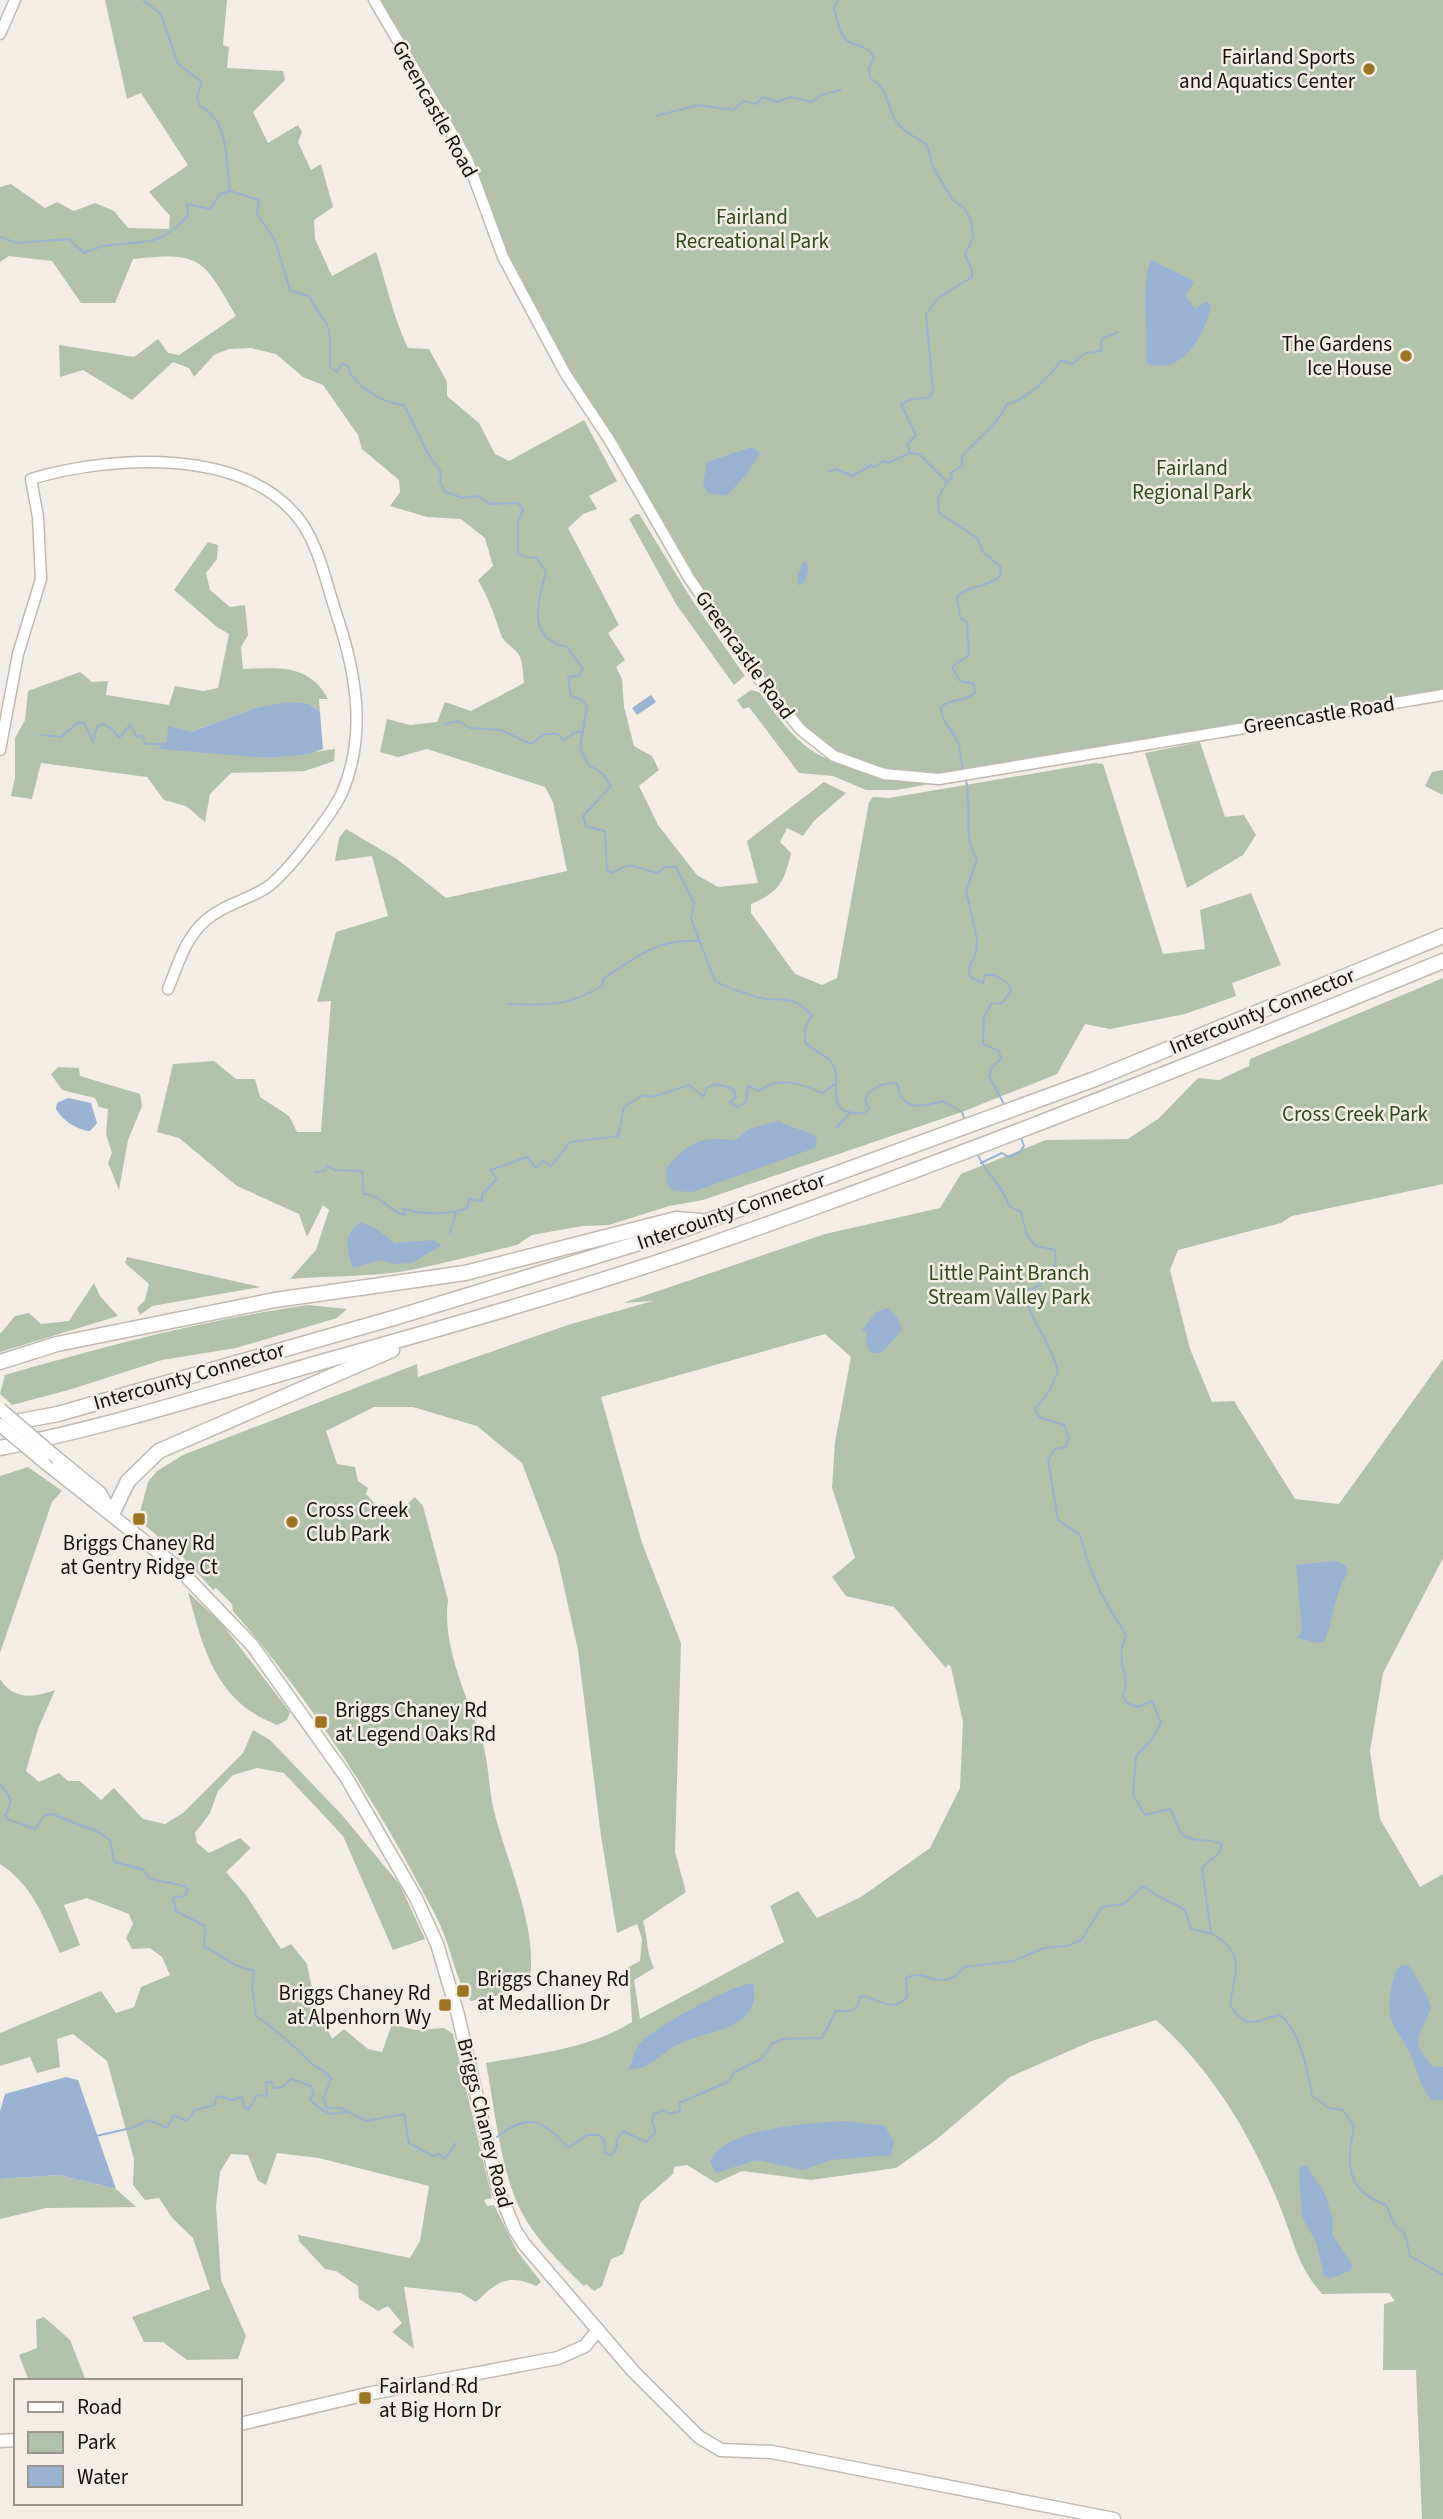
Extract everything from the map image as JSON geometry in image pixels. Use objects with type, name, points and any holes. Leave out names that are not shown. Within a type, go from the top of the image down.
[{"type":"highway","name":"Intercounty Connector","points":[[0,1425],[58,1414],[397,1317],[702,1221],[921,1145],[1095,1079],[1443,936]]},
{"type":"highway","name":"Intercounty Connector","points":[[0,1448],[63,1436],[465,1320],[695,1249],[924,1168],[1098,1101],[1443,961]]},
{"type":"highway","points":[[0,1362],[57,1345],[275,1300],[465,1273],[676,1219],[702,1221]]},
{"type":"highway","points":[[112,1514],[128,1481],[159,1451],[465,1320]]},
{"type":"main road","name":"Briggs Chaney Road","points":[[0,1409],[100,1493],[112,1514]]},
{"type":"main road","name":"Briggs Chaney Road","points":[[0,1425],[177,1567],[252,1645],[353,1789],[416,1898],[437,1944],[458,2015],[498,2189],[515,2230],[542,2267],[690,2429],[721,2450],[772,2452],[1114,2519]]},
{"type":"main road","points":[[242,2424],[367,2394],[558,2358],[585,2346],[598,2330]]},
{"type":"street","points":[[0,34],[15,0]]},
{"type":"street","name":"Greencastle Road","points":[[374,0],[467,159],[503,257],[565,373],[610,440],[689,578],[779,707],[800,730],[835,756],[866,770],[915,779],[965,776],[1443,695]]},
{"type":"street","points":[[0,750],[18,654],[41,579],[38,517],[31,478],[92,464],[154,461],[226,474],[259,484],[294,513],[311,540],[353,665],[356,729],[341,794],[297,857],[267,887],[206,919],[189,939],[168,989]]},
{"type":"green space","points":[[105,0],[227,0],[223,45],[229,47],[227,68],[283,71],[285,80],[253,112],[268,143],[298,125],[302,132],[298,142],[311,170],[321,164],[333,207],[314,220],[315,239],[332,276],[376,252],[394,313],[408,348],[429,349],[447,382],[447,396],[479,423],[495,454],[509,461],[584,420],[617,481],[589,496],[597,509],[583,514],[568,528],[619,625],[608,633],[625,660],[616,667],[622,679],[624,707],[634,746],[652,756],[659,770],[639,786],[658,825],[697,875],[718,887],[758,883],[747,841],[824,782],[846,793],[814,821],[803,836],[787,828],[780,842],[791,853],[783,879],[768,895],[751,904],[751,913],[795,974],[822,985],[837,978],[869,802],[873,797],[889,798],[1095,763],[1103,764],[1163,954],[1205,949],[1200,910],[1251,893],[1281,965],[1232,983],[1236,996],[1185,1014],[1110,1029],[1085,1024],[1057,1074],[962,1112],[703,1200],[669,1206],[609,1225],[582,1226],[532,1235],[517,1245],[399,1272],[290,1279],[316,1250],[329,1210],[323,1205],[307,1237],[299,1214],[237,1186],[179,1138],[157,1132],[173,1064],[214,1061],[236,1079],[255,1079],[260,1097],[289,1116],[297,1132],[321,1132],[331,1001],[317,1002],[336,932],[388,916],[372,856],[335,861],[339,838],[346,829],[397,859],[446,898],[567,871],[553,802],[545,787],[427,749],[398,757],[380,752],[387,719],[410,725],[437,722],[445,702],[471,711],[524,683],[520,658],[502,638],[478,580],[493,566],[485,538],[461,519],[427,517],[390,506],[400,492],[399,480],[362,449],[358,435],[323,385],[303,377],[276,354],[251,348],[229,349],[214,355],[194,377],[189,368],[173,362],[132,400],[83,370],[60,377],[59,345],[134,357],[158,339],[168,353],[179,355],[236,316],[207,271],[187,258],[133,259],[115,303],[81,303],[52,261],[9,256],[0,262],[0,187],[11,184],[45,208],[57,202],[74,211],[95,203],[114,211],[128,228],[169,229],[170,216],[149,192],[188,165],[141,93],[127,99]]},
{"type":"green space","points":[[377,0],[1443,0],[1443,695],[896,790],[866,790],[833,776],[799,773],[749,707],[743,709],[737,700],[751,690],[759,692],[801,742],[834,761],[799,723],[705,593],[615,440],[579,389],[504,256],[473,165]]},
{"type":"green space","points":[[639,514],[692,600],[745,676],[734,685],[676,604],[629,519]]},
{"type":"green space","points":[[208,542],[218,545],[217,559],[206,573],[210,590],[230,607],[245,605],[248,635],[241,647],[243,669],[280,669],[302,673],[320,687],[328,699],[319,699],[320,712],[310,704],[255,708],[191,732],[242,755],[270,758],[335,749],[334,761],[305,771],[231,773],[210,794],[205,822],[186,806],[164,800],[147,777],[41,763],[32,799],[11,796],[15,778],[15,738],[25,720],[28,691],[80,672],[92,682],[108,681],[106,695],[169,705],[175,686],[203,691],[218,688],[229,634],[174,590]]},
{"type":"green space","points":[[1200,742],[1225,817],[1244,815],[1256,835],[1243,855],[1187,888],[1145,753]]},
{"type":"green space","points":[[1443,770],[1443,795],[1425,786],[1432,772]]},
{"type":"green space","points":[[1443,978],[1443,1184],[1292,1216],[1281,1223],[1178,1250],[1170,1270],[1190,1349],[1212,1402],[1234,1401],[1295,1499],[1339,1504],[1443,1359],[1443,1558],[1383,1673],[1370,1751],[1380,1819],[1420,1887],[1443,1874],[1443,2519],[1422,2519],[1416,2370],[1383,2370],[1384,2304],[1395,2301],[1389,2293],[1322,2294],[1301,2262],[1268,2178],[1242,2128],[1195,2060],[1156,2020],[1092,2041],[1010,2077],[937,2139],[896,2168],[811,2180],[742,2171],[716,2183],[687,2165],[674,2167],[673,2174],[641,2202],[623,2254],[611,2259],[602,2286],[594,2291],[586,2284],[584,2286],[541,2242],[521,2211],[503,2158],[486,2063],[598,2039],[632,2022],[630,1987],[623,1970],[640,1961],[642,1939],[637,1924],[617,1933],[601,1836],[578,1650],[557,1556],[522,1463],[477,1426],[413,1407],[374,1407],[326,1431],[337,1464],[355,1467],[358,1481],[368,1488],[366,1494],[390,1520],[415,1497],[423,1506],[448,1600],[448,1634],[452,1651],[483,1742],[492,1802],[520,1896],[530,1945],[531,1968],[527,1989],[471,2001],[458,1977],[439,1922],[404,1856],[337,1747],[287,1677],[233,1611],[232,1604],[216,1588],[213,1590],[181,1555],[138,1520],[148,1482],[157,1471],[183,1455],[417,1364],[418,1377],[571,1324],[653,1301],[623,1303],[825,1234],[940,1208],[961,1174],[1046,1140],[1128,1139],[1158,1119],[1198,1078],[1219,1080],[1249,1066],[1250,1059]],"holes":[[[825,1334],[851,1357],[835,1442],[832,1488],[855,1558],[832,1577],[846,1596],[894,1607],[946,1668],[948,1664],[951,1667],[963,1722],[960,1788],[930,1848],[861,1897],[817,1918],[798,1891],[770,1906],[784,1942],[640,2019],[634,1980],[654,1968],[643,1921],[686,1892],[675,1852],[681,1643],[642,1543],[601,1397]]]},
{"type":"green space","points":[[58,1067],[79,1068],[80,1076],[140,1094],[142,1106],[128,1140],[119,1190],[108,1163],[112,1153],[106,1134],[108,1109],[99,1107],[95,1098],[62,1090],[51,1074]]},
{"type":"green space","points":[[127,1257],[261,1287],[152,1306],[140,1315],[137,1308],[145,1300],[149,1284],[125,1263]]},
{"type":"green space","points":[[94,1283],[100,1296],[118,1316],[0,1352],[0,1334],[15,1316],[29,1313],[41,1324],[69,1321]]},
{"type":"green space","points":[[308,1305],[347,1309],[337,1318],[236,1348],[162,1360],[12,1405],[0,1394],[5,1375],[155,1335]]},
{"type":"green space","points":[[28,1467],[62,1491],[52,1502],[0,1653],[0,1476]]},
{"type":"green space","points":[[188,1592],[222,1624],[290,1712],[287,1720],[277,1725],[256,1715],[239,1703],[226,1688],[207,1653]]},
{"type":"green space","points":[[0,1679],[11,1691],[18,1694],[32,1696],[55,1690],[38,1729],[26,1771],[39,1782],[59,1773],[68,1781],[80,1781],[101,1800],[114,1788],[143,1819],[165,1824],[183,1813],[243,1753],[253,1730],[270,1740],[342,1815],[400,1885],[425,1939],[393,1950],[343,1836],[284,1773],[257,1768],[233,1775],[218,1791],[210,1813],[195,1833],[197,1843],[209,1853],[240,1838],[251,1848],[226,1872],[246,1895],[281,1949],[291,1944],[307,1964],[315,2003],[332,2039],[344,2029],[368,2049],[382,2052],[392,2024],[415,2030],[444,2028],[453,2034],[492,2198],[484,2200],[487,2206],[494,2205],[517,2251],[541,2282],[536,2286],[517,2280],[503,2282],[490,2289],[476,2302],[461,2293],[404,2287],[414,2349],[392,2332],[402,2323],[388,2306],[378,2311],[359,2299],[358,2286],[336,2271],[325,2269],[299,2241],[298,2235],[410,2258],[420,2241],[429,2186],[319,2158],[277,2153],[266,2185],[258,2181],[248,2155],[231,2154],[220,2172],[216,2206],[221,2280],[246,2336],[238,2359],[187,2360],[163,2342],[144,2342],[132,2317],[210,2289],[193,2238],[173,2219],[159,2198],[145,2200],[133,2185],[134,2159],[107,2061],[73,2034],[57,2039],[60,2067],[37,2073],[30,2057],[0,2066],[0,2033],[101,1991],[116,2013],[134,2007],[141,1987],[170,1975],[162,1957],[150,1948],[132,1949],[126,1938],[133,1924],[129,1914],[87,1898],[64,1905],[80,1945],[60,1953],[29,1892],[0,1864]]},
{"type":"green space","points":[[59,2175],[116,2189],[136,2207],[46,2208],[0,2219],[0,2179]]},
{"type":"green space","points":[[44,2317],[70,2340],[85,2379],[28,2379],[19,2355],[37,2348],[36,2320]]},
{"type":"water","points":[[1151,260],[1192,280],[1194,283],[1185,295],[1195,309],[1205,302],[1211,304],[1197,341],[1180,360],[1169,365],[1158,366],[1146,362],[1145,296]]},
{"type":"water","points":[[752,447],[760,453],[731,491],[726,496],[708,493],[703,484],[707,462]]},
{"type":"water","points":[[803,562],[806,562],[808,571],[806,579],[799,586],[797,577]]},
{"type":"water","points":[[651,695],[656,702],[637,715],[632,708]]},
{"type":"water","points":[[289,702],[310,704],[320,712],[323,749],[309,754],[270,758],[158,749],[167,741],[168,726],[191,732],[255,708]]},
{"type":"water","points":[[68,1098],[91,1103],[97,1123],[90,1131],[66,1121],[56,1109],[57,1103]]},
{"type":"water","points":[[779,1121],[817,1138],[815,1148],[692,1192],[674,1191],[667,1184],[666,1169],[695,1143],[713,1139],[734,1141],[749,1129]]},
{"type":"water","points":[[361,1222],[375,1228],[395,1243],[433,1240],[442,1245],[412,1263],[394,1264],[380,1260],[353,1268],[348,1249],[349,1237]]},
{"type":"water","points":[[888,1308],[897,1317],[902,1330],[881,1353],[871,1353],[866,1343],[867,1333],[862,1330],[876,1312]]},
{"type":"water","points":[[1336,1561],[1346,1566],[1348,1572],[1340,1589],[1325,1641],[1318,1643],[1298,1638],[1302,1630],[1296,1565]]},
{"type":"water","points":[[1402,1965],[1409,1966],[1427,1995],[1431,2007],[1418,2042],[1432,2066],[1443,2067],[1443,2100],[1432,2100],[1425,2091],[1391,2018],[1389,2001],[1393,1979]]},
{"type":"water","points":[[753,1983],[754,1999],[750,2011],[741,2020],[688,2040],[650,2064],[629,2070],[637,2047],[647,2037],[712,1999]]},
{"type":"water","points":[[66,2077],[78,2080],[116,2189],[59,2175],[0,2179],[0,2111],[5,2094]]},
{"type":"water","points":[[846,2121],[885,2126],[894,2142],[891,2155],[831,2160],[803,2170],[756,2160],[716,2173],[710,2162],[718,2150],[750,2134],[812,2123]]},
{"type":"water","points":[[1302,2166],[1307,2166],[1325,2194],[1333,2219],[1332,2234],[1353,2266],[1350,2271],[1329,2279],[1324,2275],[1316,2242],[1302,2217],[1299,2170]]},
{"type":"waterway","points":[[143,0],[161,14],[178,64],[202,82],[197,96],[200,106],[210,113],[222,132],[230,191],[259,200],[257,214],[275,240],[290,290],[310,297],[325,321],[330,337],[330,367],[337,372],[342,364],[347,365],[355,380],[370,392],[387,401],[404,405],[428,454],[441,472],[440,483],[445,492],[463,498],[478,496],[490,504],[518,503],[523,510],[518,522],[518,553],[537,558],[546,572],[538,607],[540,628],[554,643],[567,647],[583,669],[579,676],[568,677],[571,696],[582,700],[587,706],[580,748],[588,764],[604,775],[611,786],[583,816],[586,826],[605,831],[607,870],[613,873],[635,866],[657,873],[665,867],[676,867],[694,903],[691,919],[715,981],[756,997],[791,1001],[812,1015],[805,1028],[805,1042],[832,1063],[836,1096],[842,1109],[864,1113],[869,1109],[865,1100],[870,1092],[882,1085],[897,1083],[901,1096],[907,1103],[922,1106],[943,1101],[962,1112],[965,1121]]},
{"type":"waterway","points":[[838,0],[834,7],[844,37],[866,49],[874,57],[869,68],[870,78],[883,90],[900,126],[927,145],[933,167],[952,199],[964,208],[971,220],[973,237],[965,255],[972,270],[972,277],[938,298],[926,314],[933,391],[929,398],[912,399],[901,404],[916,435],[907,444],[910,453],[919,454],[947,482],[938,499],[939,513],[977,538],[984,553],[1001,567],[1000,576],[995,580],[967,590],[957,597],[960,617],[967,623],[969,655],[952,667],[960,681],[974,684],[975,693],[941,707],[943,718],[958,743],[964,771]]},
{"type":"waterway","points":[[656,116],[698,105],[733,110],[744,101],[756,104],[763,97],[777,102],[790,97],[812,102],[821,95],[841,90]]},
{"type":"waterway","points":[[0,237],[17,243],[69,239],[84,253],[99,247],[151,241],[175,228],[188,215],[187,204],[210,209],[220,194],[230,191]]},
{"type":"waterway","points":[[947,482],[952,478],[951,473],[963,465],[961,458],[992,426],[1007,404],[1022,398],[1037,387],[1061,360],[1072,364],[1086,353],[1101,351],[1102,339],[1118,332]]},
{"type":"waterway","points":[[828,472],[836,469],[852,476],[872,465],[875,467],[883,461],[888,463],[910,453]]},
{"type":"waterway","points":[[445,724],[458,721],[470,728],[501,730],[531,744],[545,734],[557,734],[564,740],[575,732],[583,732]]},
{"type":"waterway","points":[[42,735],[61,737],[77,723],[84,723],[93,742],[97,727],[103,724],[111,728],[119,738],[130,725],[137,737],[141,735],[146,744],[163,744]]},
{"type":"waterway","points":[[966,780],[970,842],[977,859],[966,891],[977,939],[976,953],[969,968],[970,977],[983,983],[985,975],[994,975],[1008,983],[1011,991],[1002,1003],[991,1004],[984,1017],[983,1044],[999,1051],[1001,1059],[992,1067],[989,1076],[1005,1106]]},
{"type":"waterway","points":[[509,1004],[547,1004],[578,998],[602,986],[604,978],[647,951],[670,943],[697,941]]},
{"type":"waterway","points":[[315,1172],[325,1171],[327,1166],[334,1170],[362,1171],[364,1194],[375,1197],[394,1211],[405,1215],[403,1208],[426,1213],[454,1212],[468,1207],[469,1199],[482,1201],[482,1195],[497,1179],[490,1170],[527,1157],[536,1168],[543,1161],[551,1166],[570,1142],[618,1136],[624,1107],[643,1095],[652,1097],[689,1085],[704,1097],[706,1088],[716,1084],[733,1089],[736,1097],[730,1102],[737,1107],[746,1102],[748,1086],[759,1091],[782,1082],[806,1086],[822,1093],[835,1084]]},
{"type":"waterway","points":[[837,1127],[850,1113]]},
{"type":"waterway","points":[[981,1163],[1002,1153],[1009,1157],[1020,1152],[1024,1146],[1020,1136]]},
{"type":"waterway","points":[[977,1153],[1009,1206],[1021,1212],[1027,1236],[1036,1246],[1055,1250],[1055,1265],[1049,1276],[1025,1293],[1058,1371],[1050,1390],[1035,1409],[1039,1417],[1064,1425],[1069,1437],[1066,1447],[1055,1449],[1048,1460],[1058,1520],[1080,1535],[1097,1585],[1125,1633],[1121,1654],[1125,1681],[1123,1696],[1127,1703],[1138,1707],[1152,1701],[1161,1723],[1152,1739],[1136,1756],[1133,1795],[1145,1815],[1170,1809],[1183,1835],[1222,1844],[1219,1853],[1202,1867],[1211,1933],[1230,1949],[1236,1965],[1230,2005],[1236,2014],[1247,2022],[1280,2015],[1287,2022],[1302,2052],[1312,2096],[1329,2108],[1343,2110],[1354,2127],[1350,2164],[1356,2183],[1363,2192],[1386,2205],[1394,2224],[1405,2234],[1410,2256],[1443,2275]]},
{"type":"waterway","points":[[450,1233],[456,1213]]},
{"type":"waterway","points":[[0,1785],[10,1799],[5,1815],[7,1819],[35,1829],[45,1815],[52,1814],[98,1832],[110,1840],[114,1862],[142,1869],[151,1879],[185,1886],[188,1890],[184,1896],[173,1898],[176,1911],[205,1926],[204,1947],[254,1971],[252,1985],[256,2016],[329,2076],[331,2079],[323,2099],[327,2108],[341,2108],[366,2121],[404,2114],[409,2143],[433,2156],[439,2154],[445,2159],[456,2143]]},
{"type":"waterway","points":[[497,2137],[508,2129],[527,2122],[543,2126],[569,2148],[587,2135],[599,2135],[604,2140],[605,2153],[612,2155],[617,2147],[616,2141],[623,2131],[646,2142],[656,2132],[652,2122],[653,2115],[663,2110],[669,2114],[680,2111],[679,2103],[730,2081],[733,2073],[761,2059],[772,2044],[782,2039],[822,2038],[836,2011],[850,2011],[858,2006],[859,1998],[863,1996],[886,2004],[897,2004],[907,1997],[906,1978],[912,1975],[946,1980],[965,1967],[1014,1961],[1044,1948],[1067,1946],[1081,1940],[1102,1907],[1124,1904],[1143,1886],[1185,1910],[1191,1929],[1209,1933]]},
{"type":"waterway","points":[[96,2136],[131,2128],[149,2120],[167,2128],[174,2115],[187,2121],[195,2110],[214,2105],[217,2096],[233,2100],[242,2096],[243,2105],[248,2110],[257,2095],[267,2096],[266,2082],[271,2082],[274,2088],[281,2088],[291,2079],[311,2086],[314,2095],[309,2099],[322,2110],[335,2114],[346,2112]]},
{"type":"place","name":"Fairland Sports and Aquatics Center","points":[[1369,69]]},
{"type":"place","name":"The Gardens Ice House","points":[[1406,356]]},
{"type":"place","name":"Briggs Chaney Rd at Gentry Ridge Ct","points":[[139,1519]]},
{"type":"place","name":"Cross Creek Club Park","points":[[292,1522]]},
{"type":"place","name":"Briggs Chaney Rd at Legend Oaks Rd","points":[[321,1722]]},
{"type":"place","name":"Briggs Chaney Rd at Medallion Dr","points":[[463,1991]]},
{"type":"place","name":"Briggs Chaney Rd at Alpenhorn Wy","points":[[445,2005]]},
{"type":"place","name":"Fairland Rd at Big Horn Dr","points":[[365,2398]]},
{"type":"park label","name":"Fairland Recreational Park","points":[[752,229]]},
{"type":"park label","name":"Fairland Regional Park","points":[[1192,480]]},
{"type":"park label","name":"Cross Creek Park","points":[[1355,1114]]},
{"type":"park label","name":"Little Paint Branch Stream Valley Park","points":[[1009,1285]]}]
